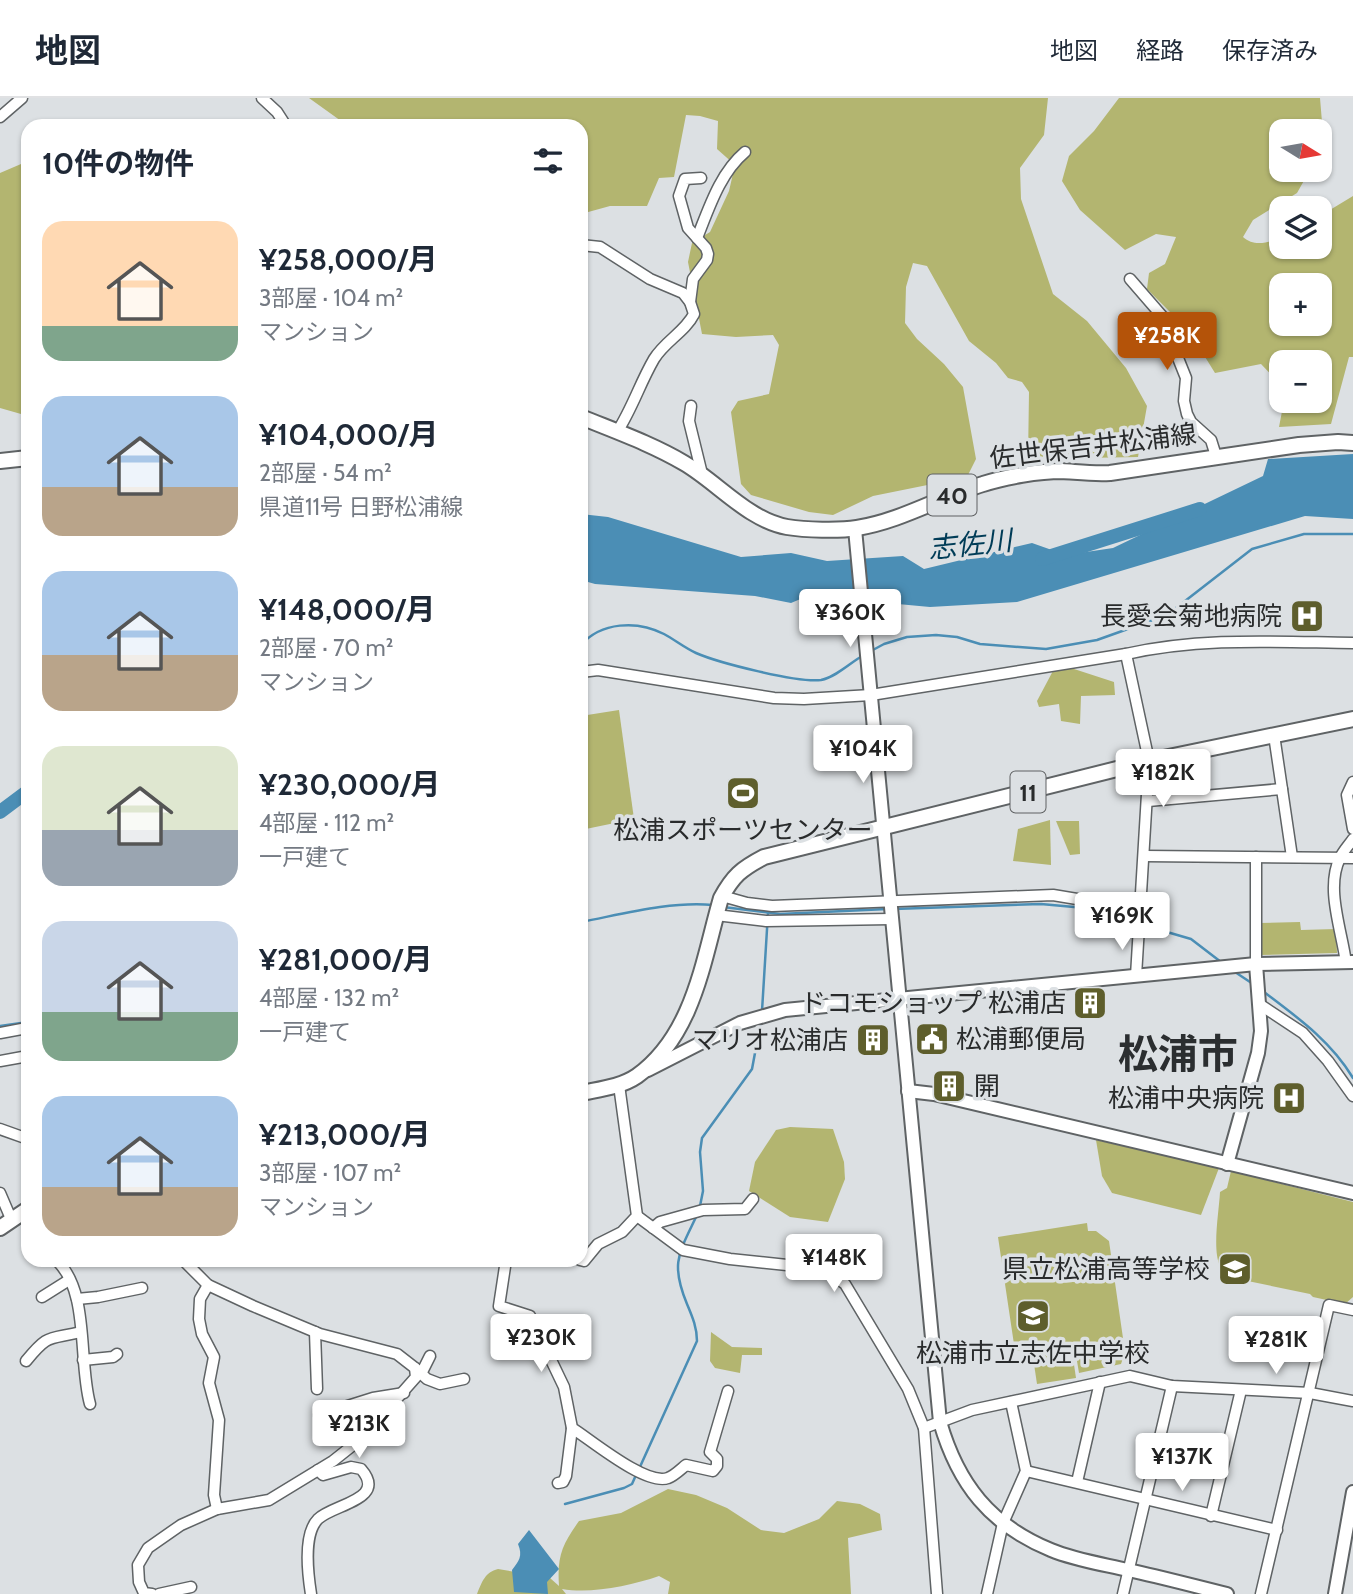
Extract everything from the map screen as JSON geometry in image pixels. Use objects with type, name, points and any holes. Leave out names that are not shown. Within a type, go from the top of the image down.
[{"type":"main road","name":"佐世保吉井松浦線","points":[[588,420],[681,461],[752,513],[770,522],[856,536],[881,522],[984,483],[1060,471],[1110,473],[1299,445],[1353,443]]},
{"type":"main road","points":[[0,461],[21,459]]},
{"type":"main road","name":"11","points":[[588,1092],[619,1085],[638,1075],[678,1029],[690,1007],[721,897],[729,882],[743,868],[764,858],[1149,761],[1353,719]]},
{"type":"main road","points":[[6,1224],[21,1214]]},
{"type":"street","points":[[0,117],[22,98]]},
{"type":"street","points":[[262,98],[282,119]]},
{"type":"street","points":[[697,238],[715,195],[732,165],[745,152]]},
{"type":"street","points":[[690,302],[693,279],[707,260],[708,254],[688,228],[679,196],[685,179],[701,178]]},
{"type":"street","points":[[588,246],[600,247],[650,279],[683,293],[694,314],[689,325],[667,342],[655,358],[635,402],[617,432]]},
{"type":"street","points":[[1130,279],[1175,331],[1174,348],[1186,378],[1184,401],[1187,414],[1191,422],[1211,440],[1216,456]]},
{"type":"street","points":[[691,406],[690,421],[702,474]]},
{"type":"street","points":[[856,536],[940,1422],[947,1447],[961,1476],[979,1503],[1003,1523],[1051,1550],[1227,1594]]},
{"type":"street","points":[[588,671],[598,670],[774,698],[804,699],[871,695],[1162,646],[1215,640],[1353,643]]},
{"type":"street","points":[[1126,654],[1149,761],[1136,976]]},
{"type":"street","points":[[1274,736],[1292,857]]},
{"type":"street","points":[[1353,782],[1347,795],[1353,829]]},
{"type":"street","points":[[1148,801],[1282,789]]},
{"type":"street","points":[[638,1075],[740,1023],[785,1010],[1256,964],[1349,963],[1333,892],[1340,858],[1353,839]]},
{"type":"street","points":[[1145,856],[1353,858]]},
{"type":"street","points":[[1227,1164],[1258,1053],[1261,1031],[1256,964],[1256,857]]},
{"type":"street","points":[[716,915],[768,921],[1053,895],[1141,915]]},
{"type":"street","points":[[721,897],[761,905],[890,910]]},
{"type":"street","points":[[1259,1004],[1303,1033],[1328,1061],[1353,1096]]},
{"type":"street","points":[[0,1033],[21,1029]]},
{"type":"street","points":[[0,1061],[21,1057]]},
{"type":"street","points":[[619,1085],[637,1216],[680,1248],[730,1259],[815,1268],[838,1277],[845,1284],[908,1389],[924,1428],[937,1594]]},
{"type":"street","points":[[908,1091],[934,1094],[1353,1193]]},
{"type":"street","points":[[0,1129],[21,1136]]},
{"type":"street","points":[[0,1193],[6,1224]]},
{"type":"street","points":[[653,1228],[660,1222],[699,1211],[745,1209],[753,1199]]},
{"type":"street","points":[[588,1256],[598,1244],[622,1232],[637,1216]]},
{"type":"street","points":[[64,1267],[82,1318],[85,1384],[90,1404]]},
{"type":"street","points":[[190,1267],[208,1285],[315,1332],[343,1342],[397,1354],[440,1384],[464,1379]]},
{"type":"street","points":[[505,1267],[499,1306],[530,1316],[564,1387],[572,1427],[566,1476],[563,1482],[558,1483]]},
{"type":"street","points":[[42,1297],[69,1280]]},
{"type":"street","points":[[208,1285],[200,1299],[200,1319],[202,1334],[214,1357],[209,1383],[219,1420],[214,1494],[217,1509]]},
{"type":"street","points":[[77,1299],[142,1288]]},
{"type":"street","points":[[1261,1594],[1329,1306],[1353,1310]]},
{"type":"street","points":[[26,1361],[42,1342],[50,1337],[81,1332]]},
{"type":"street","points":[[315,1332],[317,1389]]},
{"type":"street","points":[[83,1360],[113,1357],[117,1354]]},
{"type":"street","points":[[152,1594],[144,1593],[139,1582],[138,1565],[148,1548],[181,1525],[217,1509],[269,1500],[318,1470],[362,1438],[404,1393],[430,1356]]},
{"type":"street","points":[[924,1428],[972,1410],[1130,1376],[1172,1386],[1310,1393],[1353,1401]]},
{"type":"street","points":[[1077,1482],[1100,1382]]},
{"type":"street","points":[[1123,1594],[1172,1386]]},
{"type":"street","points":[[1211,1516],[1241,1390]]},
{"type":"street","points":[[572,1427],[637,1471],[654,1479],[668,1478],[686,1465],[713,1471],[717,1466],[717,1459],[710,1452],[728,1391]]},
{"type":"street","points":[[319,1415],[373,1398],[404,1393]]},
{"type":"street","points":[[986,1594],[1003,1523],[1026,1471],[1011,1402]]},
{"type":"street","points":[[311,1594],[307,1556],[313,1528],[318,1520],[339,1507],[355,1502],[368,1488],[369,1481],[361,1469],[351,1467],[323,1475],[318,1470]]},
{"type":"street","points":[[1026,1471],[1277,1530]]},
{"type":"street","points":[[1335,1594],[1353,1492]]},
{"type":"street","points":[[159,1594],[191,1587]]},
{"type":"green space","points":[[309,98],[1048,98],[1044,135],[1020,168],[1021,199],[1053,294],[1087,321],[1126,368],[1147,406],[1138,457],[1028,459],[1029,392],[1022,382],[1008,378],[996,363],[969,341],[927,266],[913,263],[906,287],[905,323],[963,387],[976,459],[967,477],[873,496],[833,515],[809,512],[751,495],[741,484],[731,412],[738,401],[769,394],[779,345],[773,335],[736,337],[702,334],[688,262],[692,243],[710,232],[729,191],[735,165],[717,149],[718,121],[686,115],[674,177],[659,178],[647,206],[610,206],[588,212],[588,119],[338,119]]},
{"type":"green space","points":[[1119,98],[1320,98],[1322,119],[1269,119],[1269,182],[1303,182],[1292,196],[1269,196],[1269,210],[1253,220],[1243,237],[1252,242],[1269,241],[1269,259],[1332,259],[1332,209],[1353,196],[1353,357],[1349,357],[1331,424],[1279,427],[1282,413],[1332,413],[1332,350],[1269,350],[1269,372],[1261,364],[1215,373],[1189,331],[1147,289],[1149,273],[1165,264],[1176,237],[1156,234],[1125,250],[1080,210],[1062,181],[1069,156],[1094,131]]},
{"type":"green space","points":[[21,164],[21,414],[0,408],[0,173]]},
{"type":"green space","points":[[1071,668],[1114,682],[1115,695],[1081,696],[1080,724],[1061,721],[1059,704],[1039,707],[1037,701],[1054,669]]},
{"type":"green space","points":[[619,710],[634,819],[588,829],[588,715]]},
{"type":"green space","points":[[1050,820],[1051,865],[1013,861],[1018,829]]},
{"type":"green space","points":[[1056,821],[1079,821],[1080,854],[1070,855]]},
{"type":"green space","points":[[1300,922],[1301,930],[1336,929],[1337,953],[1260,955],[1259,923]]},
{"type":"green space","points":[[790,1127],[833,1129],[844,1162],[845,1179],[828,1222],[790,1217],[749,1191],[755,1162],[776,1130]]},
{"type":"green space","points":[[1096,1140],[1219,1168],[1201,1215],[1112,1193],[1102,1176]]},
{"type":"green space","points":[[1231,1171],[1353,1202],[1353,1297],[1345,1304],[1238,1279],[1223,1271],[1216,1250],[1220,1192],[1227,1188]]},
{"type":"green space","points":[[1087,1223],[1088,1231],[1096,1231],[1109,1241],[1125,1352],[1121,1364],[1079,1373],[1076,1355],[1031,1363],[1029,1349],[1015,1351],[998,1237]]},
{"type":"green space","points":[[711,1332],[732,1347],[762,1348],[762,1355],[742,1355],[740,1373],[715,1368],[710,1361]]},
{"type":"green space","points":[[1073,1358],[1076,1378],[1037,1384],[1034,1364]]},
{"type":"green space","points":[[668,1489],[696,1495],[727,1508],[761,1530],[784,1533],[819,1519],[837,1501],[860,1504],[880,1514],[882,1530],[848,1538],[851,1594],[668,1594],[670,1582],[659,1576],[610,1588],[562,1589],[566,1594],[477,1594],[487,1575],[498,1569],[550,1578],[559,1586],[562,1551],[579,1521],[621,1513]]},
{"type":"water","points":[[1353,454],[1353,519],[1305,516],[1017,602],[930,607],[847,603],[810,595],[791,603],[755,596],[588,582],[588,515],[608,517],[741,557],[791,553],[827,561],[903,556],[924,569],[1032,543],[1066,555],[1113,548],[1263,476],[1268,459]]},
{"type":"water","points":[[529,1530],[559,1569],[547,1582],[548,1594],[514,1592],[512,1570],[520,1558],[518,1544]]},
{"type":"waterway","name":"志佐川","points":[[1042,559],[1200,509]]},
{"type":"waterway","points":[[871,651],[907,637],[936,635],[957,637],[980,644],[1046,649],[1097,640],[1167,615],[1252,549],[1304,534],[1353,534]]},
{"type":"waterway","points":[[588,638],[609,628],[631,625],[642,627],[664,634],[707,657],[740,667],[810,680],[832,676],[862,656]]},
{"type":"waterway","name":"志佐川","points":[[0,812],[21,796]]},
{"type":"waterway","points":[[894,909],[1041,904],[1085,908],[1137,923]]},
{"type":"waterway","points":[[588,921],[663,907],[713,905]]},
{"type":"waterway","points":[[723,907],[780,914],[887,909]]},
{"type":"waterway","points":[[762,1011],[768,913]]},
{"type":"waterway","points":[[1143,925],[1191,939],[1221,962]]},
{"type":"waterway","points":[[1235,972],[1253,984]]},
{"type":"waterway","points":[[1264,992],[1324,1041],[1353,1078]]},
{"type":"waterway","points":[[700,1206],[703,1191],[700,1152],[702,1138],[752,1069],[761,1021]]},
{"type":"waterway","points":[[0,1026],[21,1023]]},
{"type":"waterway","points":[[639,1469],[697,1341],[678,1268],[681,1249],[697,1215]]},
{"type":"waterway","points":[[565,1504],[624,1488],[632,1484],[636,1475]]},
{"type":"place","name":"長愛会菊地病院","points":[[1307,616]]},
{"type":"place","name":"松浦スポーツセンター","points":[[743,793]]},
{"type":"place","name":"ドコモショップ 松浦店","points":[[1090,1003]]},
{"type":"place","name":"松浦郵便局","points":[[932,1039]]},
{"type":"place","name":"マリオ松浦店","points":[[873,1040]]},
{"type":"place","name":"開","points":[[949,1086]]},
{"type":"place","name":"松浦中央病院","points":[[1289,1098]]},
{"type":"place","name":"県立松浦高等学校","points":[[1235,1269]]},
{"type":"place","name":"松浦市立志佐中学校","points":[[1033,1316]]},
{"type":"district","name":"松浦市","points":[[1178,1053]]}]
